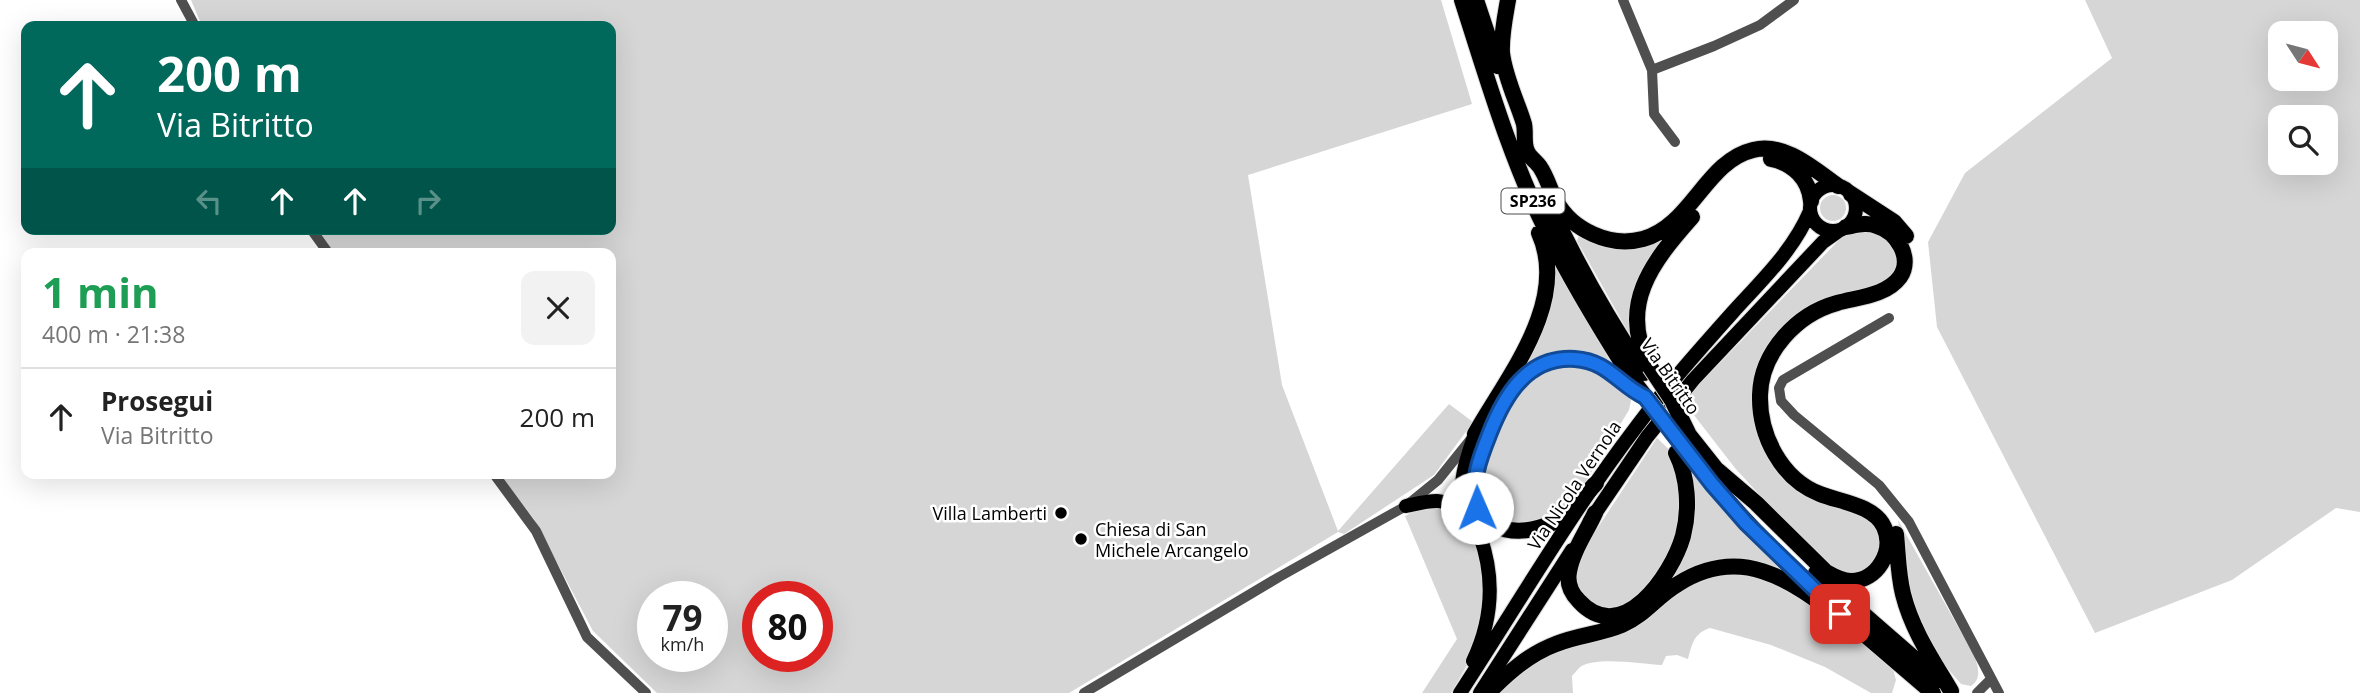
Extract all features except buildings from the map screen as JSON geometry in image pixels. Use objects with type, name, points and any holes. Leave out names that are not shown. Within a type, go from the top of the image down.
[{"type":"highway","name":"Via Bitritto","points":[[1462,0],[1505,131],[1546,230],[1591,314],[1682,444],[1746,523],[1858,630],[1933,693]]},
{"type":"highway","name":"Via Bitritto","points":[[1476,0],[1526,150],[1574,257],[1660,419],[1682,444],[1715,468],[1755,513],[1832,588],[1953,692]]},
{"type":"highway","points":[[1508,0],[1502,52],[1525,128],[1526,150],[1541,168],[1557,202],[1572,221],[1601,238],[1618,241],[1641,240],[1661,232],[1677,220],[1732,159],[1756,149],[1783,152],[1808,165],[1894,222],[1904,233],[1911,244],[1914,258],[1913,270],[1907,281],[1889,298],[1876,304],[1827,316],[1794,339],[1777,365],[1769,387],[1772,421],[1782,447],[1800,470],[1823,485],[1876,505],[1886,512],[1894,524],[1899,576],[1909,613],[1924,647],[1953,692]]},
{"type":"highway","points":[[1475,434],[1533,334],[1540,317],[1546,285],[1542,240],[1500,145],[1484,97],[1485,74]]},
{"type":"highway","points":[[1596,483],[1558,520],[1516,531],[1501,529],[1485,520],[1477,508],[1473,490],[1478,462],[1506,396],[1535,369],[1551,362],[1575,359],[1595,363],[1641,383],[1641,345],[1637,322],[1643,283],[1664,249],[1729,175],[1742,165],[1755,159],[1778,160],[1800,174],[1806,182],[1810,190],[1811,206]]},
{"type":"highway","points":[[1715,468],[1756,503],[1826,572],[1838,579],[1863,579],[1883,562],[1887,551],[1884,526],[1864,509],[1817,493],[1795,478],[1784,468],[1762,423],[1760,386],[1766,366],[1794,326],[1819,310],[1889,288],[1905,267],[1905,256],[1899,243],[1889,232],[1877,225],[1862,223],[1843,229]]},
{"type":"highway","points":[[1595,513],[1573,560],[1569,572],[1569,586],[1587,609],[1602,615],[1616,616],[1633,610],[1650,594],[1674,560],[1682,538],[1686,495],[1681,463],[1682,444]]},
{"type":"highway","points":[[1488,693],[1508,672],[1534,655],[1555,644],[1599,633],[1635,619],[1678,583],[1722,566],[1748,567],[1792,582],[1858,630]]},
{"type":"main road","points":[[1832,185],[1845,190],[1856,208],[1851,222],[1843,229],[1824,229],[1813,219],[1811,206],[1819,190],[1832,185]]},
{"type":"main road","name":"Via Nicola Vernola","points":[[1459,693],[1596,483],[1636,427],[1682,369],[1783,257],[1800,235],[1811,206]]},
{"type":"main road","name":"Via Nicola Vernola","points":[[1480,693],[1647,437],[1693,380],[1824,242],[1843,229]]},
{"type":"main road","points":[[1466,511],[1462,490],[1475,434]]},
{"type":"main road","points":[[1406,506],[1433,500],[1447,501],[1466,511],[1473,520],[1483,546],[1490,596],[1486,628],[1459,693]]},
{"type":"street","points":[[181,0],[192,21]]},
{"type":"street","points":[[1623,0],[1652,70],[1654,114],[1675,142]]},
{"type":"street","points":[[1652,70],[1760,25],[1794,0]]},
{"type":"street","points":[[1889,318],[1783,380],[1779,388],[1781,401],[1794,415],[1879,485],[1909,522],[1999,693]]},
{"type":"street","points":[[1084,693],[1279,577],[1406,506],[1438,480],[1475,434]]},
{"type":"street","points":[[498,479],[536,531],[587,637],[646,693]]},
{"type":"street","points":[[1977,693],[1991,680]]},
{"type":"shaded area","points":[[191,0],[1441,0],[1472,104],[1248,175],[1282,385],[1338,531],[1449,404],[1473,422],[1434,475],[1344,534],[1338,532],[1069,693],[657,693],[593,631],[534,519],[503,479],[616,479],[616,248],[325,248],[315,235],[616,235],[616,21],[200,21]]},
{"type":"shaded area","points":[[2085,0],[2360,0],[2360,512],[2336,508],[2232,580],[2095,633],[1937,327],[1928,242],[1965,173],[2112,58]]},
{"type":"shaded area","points":[[1833,195],[1842,199],[1846,208],[1842,217],[1833,221],[1824,217],[1820,208],[1824,199]]},
{"type":"shaded area","points":[[1865,228],[1889,240],[1900,264],[1885,285],[1816,306],[1760,377],[1776,464],[1869,516],[1884,536],[1874,567],[1846,577],[1819,560],[1735,468],[1683,401],[1840,239],[1847,233]]},
{"type":"shaded area","points":[[1582,234],[1666,234],[1636,342],[1577,241]]},
{"type":"shaded area","points":[[1553,261],[1614,368],[1594,359],[1522,367]]},
{"type":"shaded area","points":[[1566,364],[1594,371],[1610,379],[1631,400],[1629,410],[1577,496],[1555,514],[1514,526],[1493,514],[1484,503],[1480,478],[1510,403],[1534,375]]},
{"type":"shaded area","points":[[1657,438],[1679,459],[1682,492],[1675,551],[1630,611],[1597,609],[1576,582],[1579,560]]},
{"type":"shaded area","points":[[1689,471],[1705,485],[1781,571],[1674,578],[1680,561]]},
{"type":"shaded area","points":[[1436,504],[1458,512],[1465,520],[1483,557],[1487,596],[1470,660],[1451,693],[1422,693],[1457,639],[1405,516]]},
{"type":"shaded area","points":[[1898,520],[1975,657],[1978,676],[1971,686],[1961,684],[1930,648],[1911,609]]},
{"type":"shaded area","points":[[1709,572],[1783,578],[1892,665],[1896,680],[1892,693],[1871,693],[1825,667],[1771,645],[1710,628],[1697,636],[1688,659],[1677,655],[1666,656],[1662,665],[1597,662],[1580,667],[1572,676],[1573,693],[1500,693],[1507,686],[1508,680],[1532,665]]},
{"type":"place","name":"Villa Lamberti","points":[[1061,513]]},
{"type":"place","name":"Chiesa di San Michele Arcangelo","points":[[1081,539]]},
{"type":"route","points":[[1477,508],[1473,490],[1478,462],[1506,396],[1523,378],[1551,362],[1575,359],[1595,363],[1614,373],[1631,391],[1645,397],[1712,484],[1746,523],[1840,614]]}]
